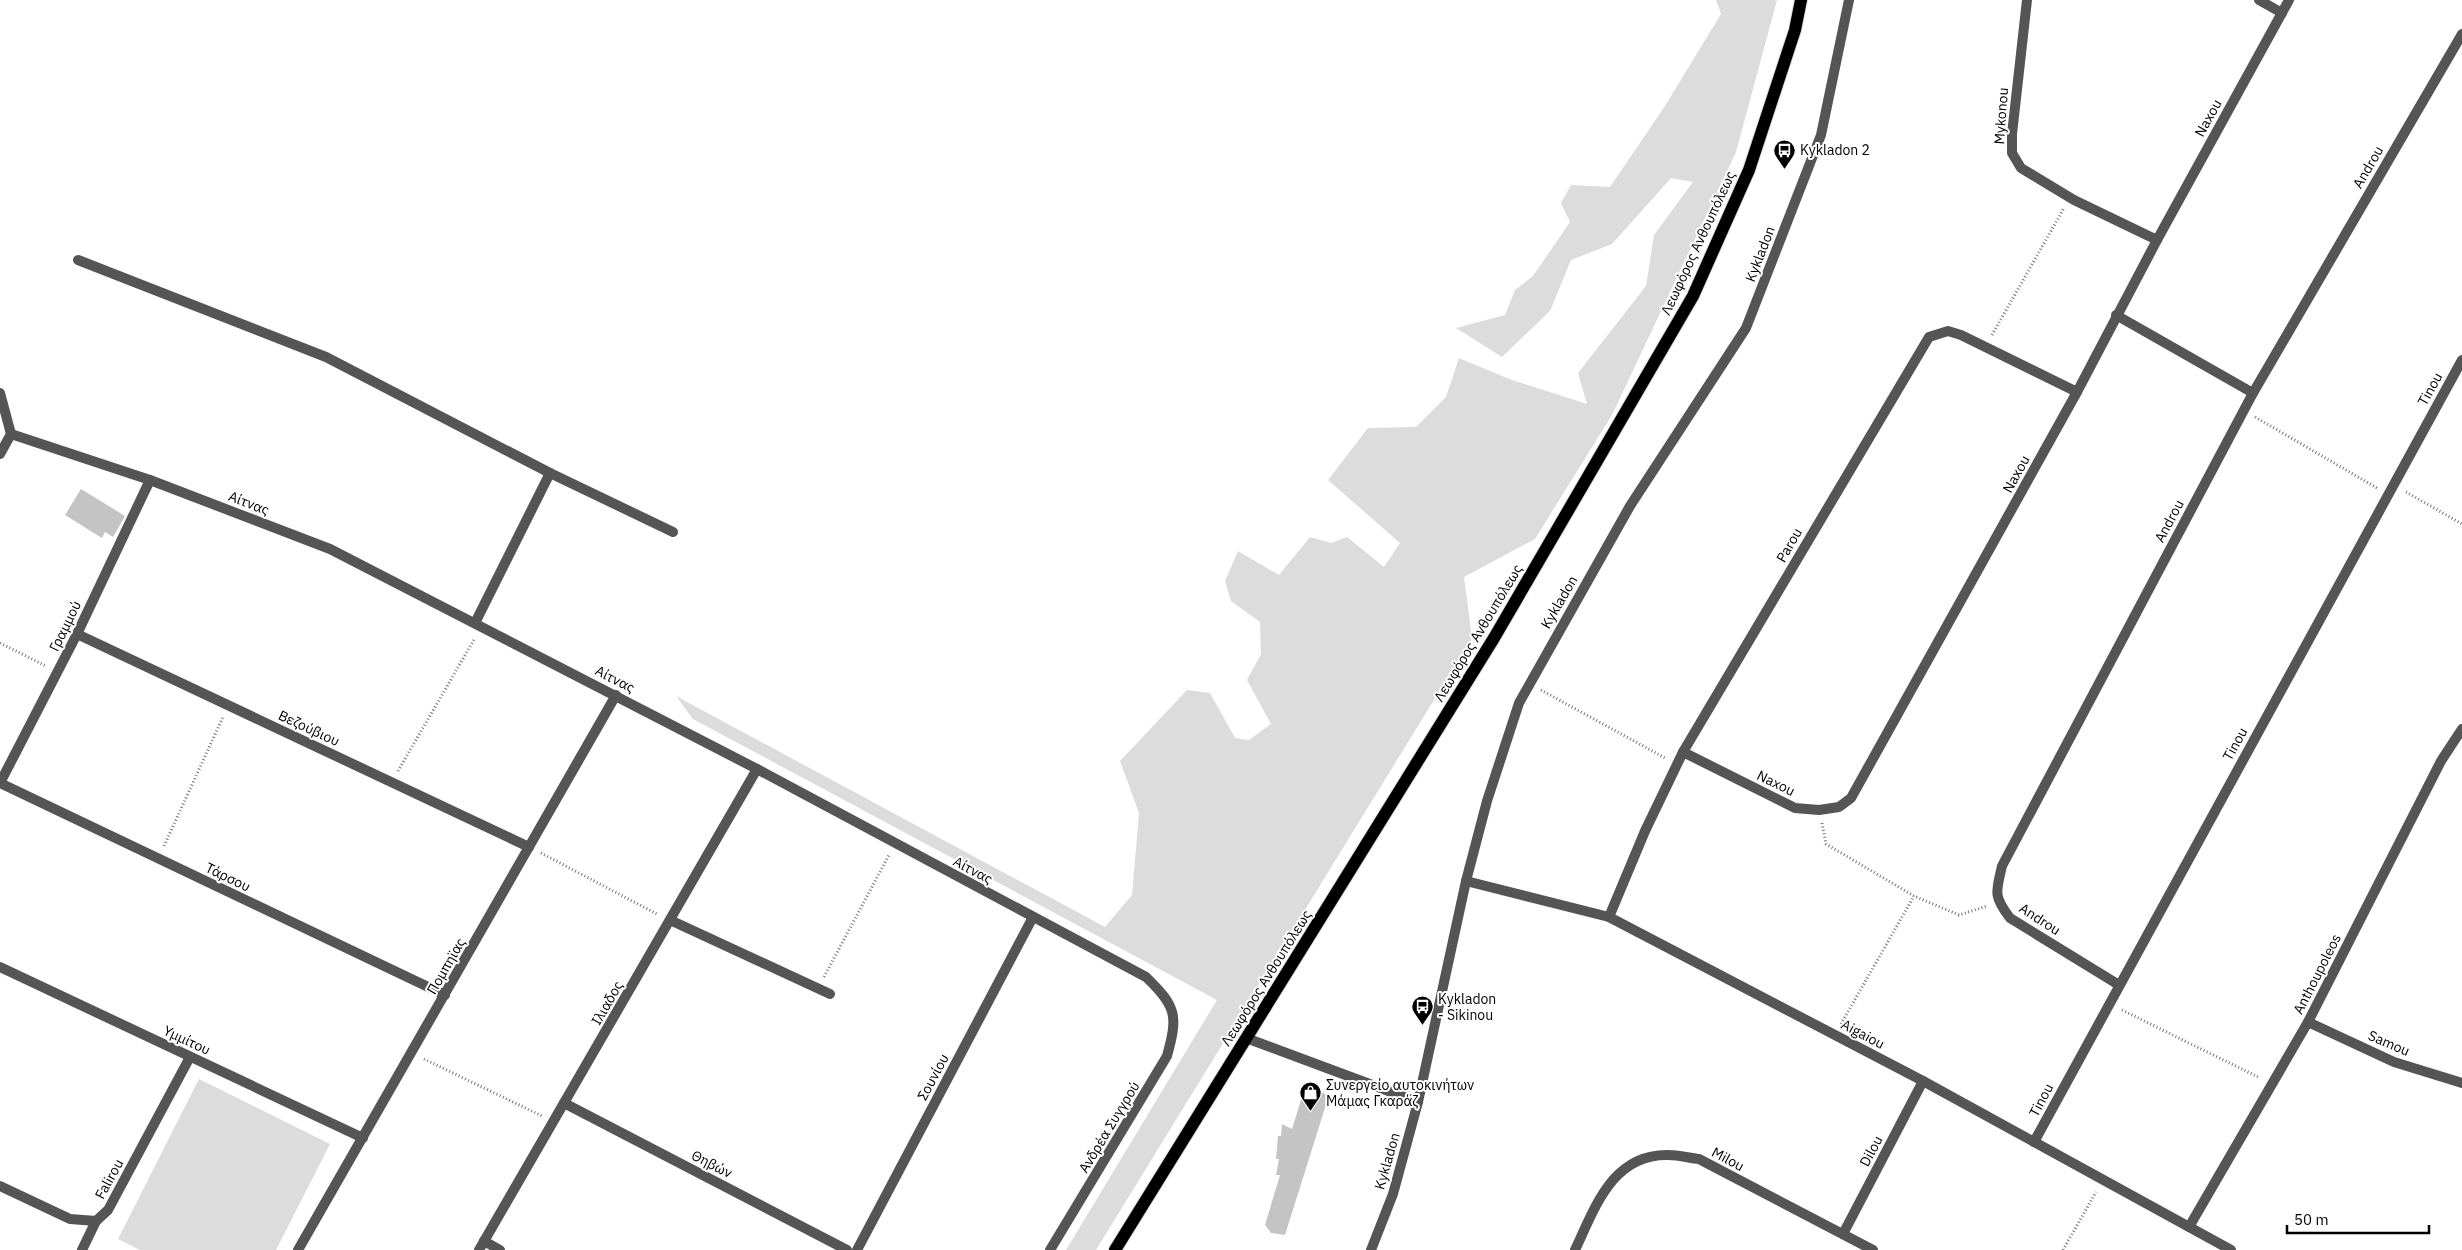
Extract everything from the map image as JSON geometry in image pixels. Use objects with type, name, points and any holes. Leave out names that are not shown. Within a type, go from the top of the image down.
[{"type":"main road","name":"Λεωφόρος Ανθουπόλεως","points":[[1115,1250],[1494,638],[1693,296],[1749,170],[1795,30],[1801,0]]},
{"type":"street","name":"Kykladon","points":[[1371,1250],[1393,1194],[1418,1102],[1466,881],[1487,801],[1519,703],[1630,506],[1746,328],[1821,134],[1848,0]]},
{"type":"street","name":"Mykonou","points":[[2027,0],[2013,126],[2012,154],[2021,168],[2070,197],[2157,240]]},
{"type":"street","points":[[2259,0],[2282,13]]},
{"type":"street","name":"Naxou","points":[[1683,752],[1795,808],[1819,810],[1839,807],[1851,798],[2077,392],[2116,315],[2289,0]]},
{"type":"street","name":"Androu","points":[[2119,985],[2010,918],[1998,902],[1997,888],[2002,866],[2252,393],[2462,34]]},
{"type":"street","points":[[78,260],[326,357],[550,472],[673,532]]},
{"type":"street","points":[[2116,315],[2252,393]]},
{"type":"street","name":"Parou","points":[[1609,917],[1645,831],[1683,752],[1929,337],[1948,331],[2077,392]]},
{"type":"street","name":"Tinou","points":[[2034,1142],[2462,360]]},
{"type":"street","points":[[0,393],[11,434],[0,454]]},
{"type":"street","name":"Αίτνας","points":[[11,434],[150,480],[330,549],[616,695],[1146,977],[1162,993],[1174,1012]]},
{"type":"street","points":[[478,625],[550,472]]},
{"type":"street","name":"Γραμμού","points":[[0,783],[77,634],[150,480]]},
{"type":"street","name":"Βεζούβιου","points":[[77,634],[529,847]]},
{"type":"street","name":"Πομπηϊας","points":[[298,1250],[616,695]]},
{"type":"street","name":"Anthoupoleos","points":[[2189,1227],[2308,1022],[2441,761],[2462,729]]},
{"type":"street","name":"Ιλιαδος","points":[[482,1246],[757,769]]},
{"type":"street","name":"Τάρσου","points":[[0,783],[445,996]]},
{"type":"street","name":"Aigaiou","points":[[1466,881],[1609,917],[1923,1081],[2231,1250]]},
{"type":"street","name":"Σουνίου","points":[[857,1250],[1033,917]]},
{"type":"street","points":[[670,920],[830,994]]},
{"type":"street","name":"Υμμίτου","points":[[0,967],[363,1138]]},
{"type":"street","name":"Ανδρέα Συγγρού","points":[[1050,1250],[1167,1056],[1173,1034],[1174,1012]]},
{"type":"street","name":"Samou","points":[[2308,1022],[2394,1062],[2462,1083]]},
{"type":"street","points":[[1246,1038],[1418,1102]]},
{"type":"street","name":"Falirou","points":[[82,1250],[96,1221],[108,1210],[190,1057]]},
{"type":"street","name":"Dilou","points":[[1843,1234],[1923,1081]]},
{"type":"street","name":"Θηβών","points":[[564,1103],[847,1250]]},
{"type":"street","name":"Milou","points":[[1575,1250],[1601,1195],[1619,1171],[1639,1161],[1667,1155],[1699,1159],[1873,1250]]},
{"type":"street","points":[[0,1186],[70,1219],[96,1221]]},
{"type":"street","points":[[482,1246],[500,1250]]},
{"type":"path","points":[[1985,347],[2070,197]]},
{"type":"path","points":[[2243,410],[2388,495]]},
{"type":"path","points":[[2394,485],[2462,524]]},
{"type":"path","points":[[391,782],[478,625]]},
{"type":"path","points":[[0,643],[58,672]]},
{"type":"path","points":[[1529,684],[1677,765]]},
{"type":"path","points":[[158,858],[228,706]]},
{"type":"path","points":[[1819,810],[1826,844],[1914,896],[1960,914],[1998,902]]},
{"type":"path","points":[[818,988],[895,843]]},
{"type":"path","points":[[529,847],[670,920]]},
{"type":"path","points":[[1834,1035],[1914,896]]},
{"type":"path","points":[[2109,1003],[2272,1084]]},
{"type":"path","points":[[412,1054],[554,1122]]},
{"type":"path","points":[[2063,1250],[2103,1180]]},
{"type":"shaded area","points":[[1716,0],[1777,0],[1736,152],[1612,415],[1535,539],[1464,577],[1472,638],[1096,1250],[1066,1250],[1217,1000],[693,719],[676,696],[1105,927],[1132,895],[1139,813],[1120,761],[1187,690],[1210,693],[1235,738],[1249,740],[1271,724],[1247,680],[1261,654],[1260,622],[1231,601],[1225,581],[1238,551],[1279,575],[1310,537],[1331,543],[1347,537],[1384,567],[1400,543],[1328,480],[1368,428],[1416,427],[1446,397],[1459,358],[1512,380],[1587,404],[1578,373],[1646,286],[1654,235],[1693,182],[1671,178],[1612,244],[1571,260],[1550,311],[1502,357],[1456,328],[1505,315],[1515,290],[1533,276],[1570,222],[1561,203],[1571,185],[1610,187],[1665,106],[1721,14]]},
{"type":"shaded area","points":[[199,1079],[330,1144],[276,1250],[140,1250],[118,1239]]},
{"type":"building","points":[[81,489],[125,516],[113,537],[105,532],[102,538],[65,515]]},
{"type":"building","points":[[1305,1087],[1329,1095],[1285,1235],[1271,1233],[1265,1225],[1280,1175],[1276,1175],[1279,1159],[1276,1159],[1278,1136],[1281,1136],[1282,1124],[1292,1129]]},
{"type":"place","name":"Kykladon 2","points":[[1784,169]]},
{"type":"place","name":"Kykladon - Sikinou","points":[[1422,1026]]},
{"type":"place","name":"Συνεργείο αυτοκινήτων Μάμας Γκαράζ","points":[[1310,1112]]}]
